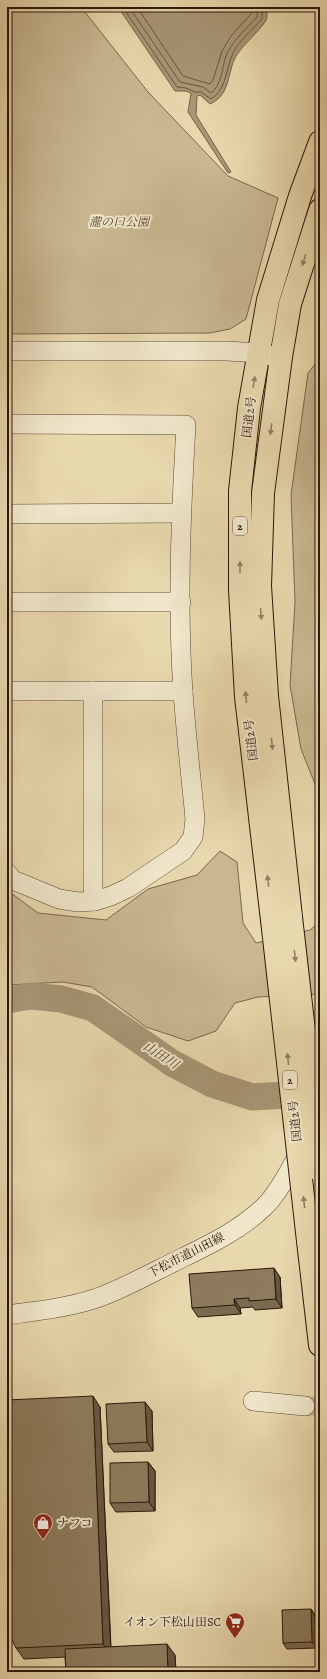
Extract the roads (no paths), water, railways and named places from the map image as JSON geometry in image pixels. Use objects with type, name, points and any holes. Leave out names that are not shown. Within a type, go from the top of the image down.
[{"type":"highway","name":"国道2号","points":[[320,142],[300,196],[268,300],[249,408],[240,491],[240,590],[246,697],[282,919],[320,1171]]},
{"type":"highway","name":"国道2号","points":[[320,210],[290,304],[280,357],[263,493],[260,586],[282,919],[308,1241],[320,1345]]},
{"type":"street","points":[[7,351],[227,351],[258,353],[280,357]]},
{"type":"street","points":[[7,424],[186,425],[181,513],[183,691],[195,819],[193,837],[183,851],[128,888],[111,896],[95,901],[78,902],[59,898],[13,880],[7,873]]},
{"type":"street","points":[[7,514],[181,513]]},
{"type":"street","points":[[7,602],[181,602]]},
{"type":"street","points":[[7,691],[183,691]]},
{"type":"street","points":[[93,691],[93,889],[95,901]]},
{"type":"street","name":"下松市道山田線","points":[[7,1315],[63,1307],[94,1299],[154,1272],[234,1230],[265,1207],[282,1184],[295,1160],[320,1125]]},
{"type":"street","points":[[253,1401],[305,1406]]},
{"type":"water","points":[[122,7],[266,7],[266,20],[236,56],[228,83],[222,95],[210,104],[200,95],[197,96],[196,115],[231,172],[228,173],[188,112],[191,93],[185,91],[175,91],[122,13]]},
{"type":"waterway","name":"山田川","points":[[7,1000],[31,996],[61,999],[93,1008],[172,1063],[212,1084],[252,1097],[287,1095],[315,1084]]},
{"type":"tunnel","points":[[305,1406],[320,1406]]},
{"type":"place","name":"ナフコ","points":[[43,1540]]},
{"type":"place","name":"イオン下松山田SC","points":[[235,1639]]},
{"type":"park label","name":"瀧の口公園","points":[[119,222]]}]
